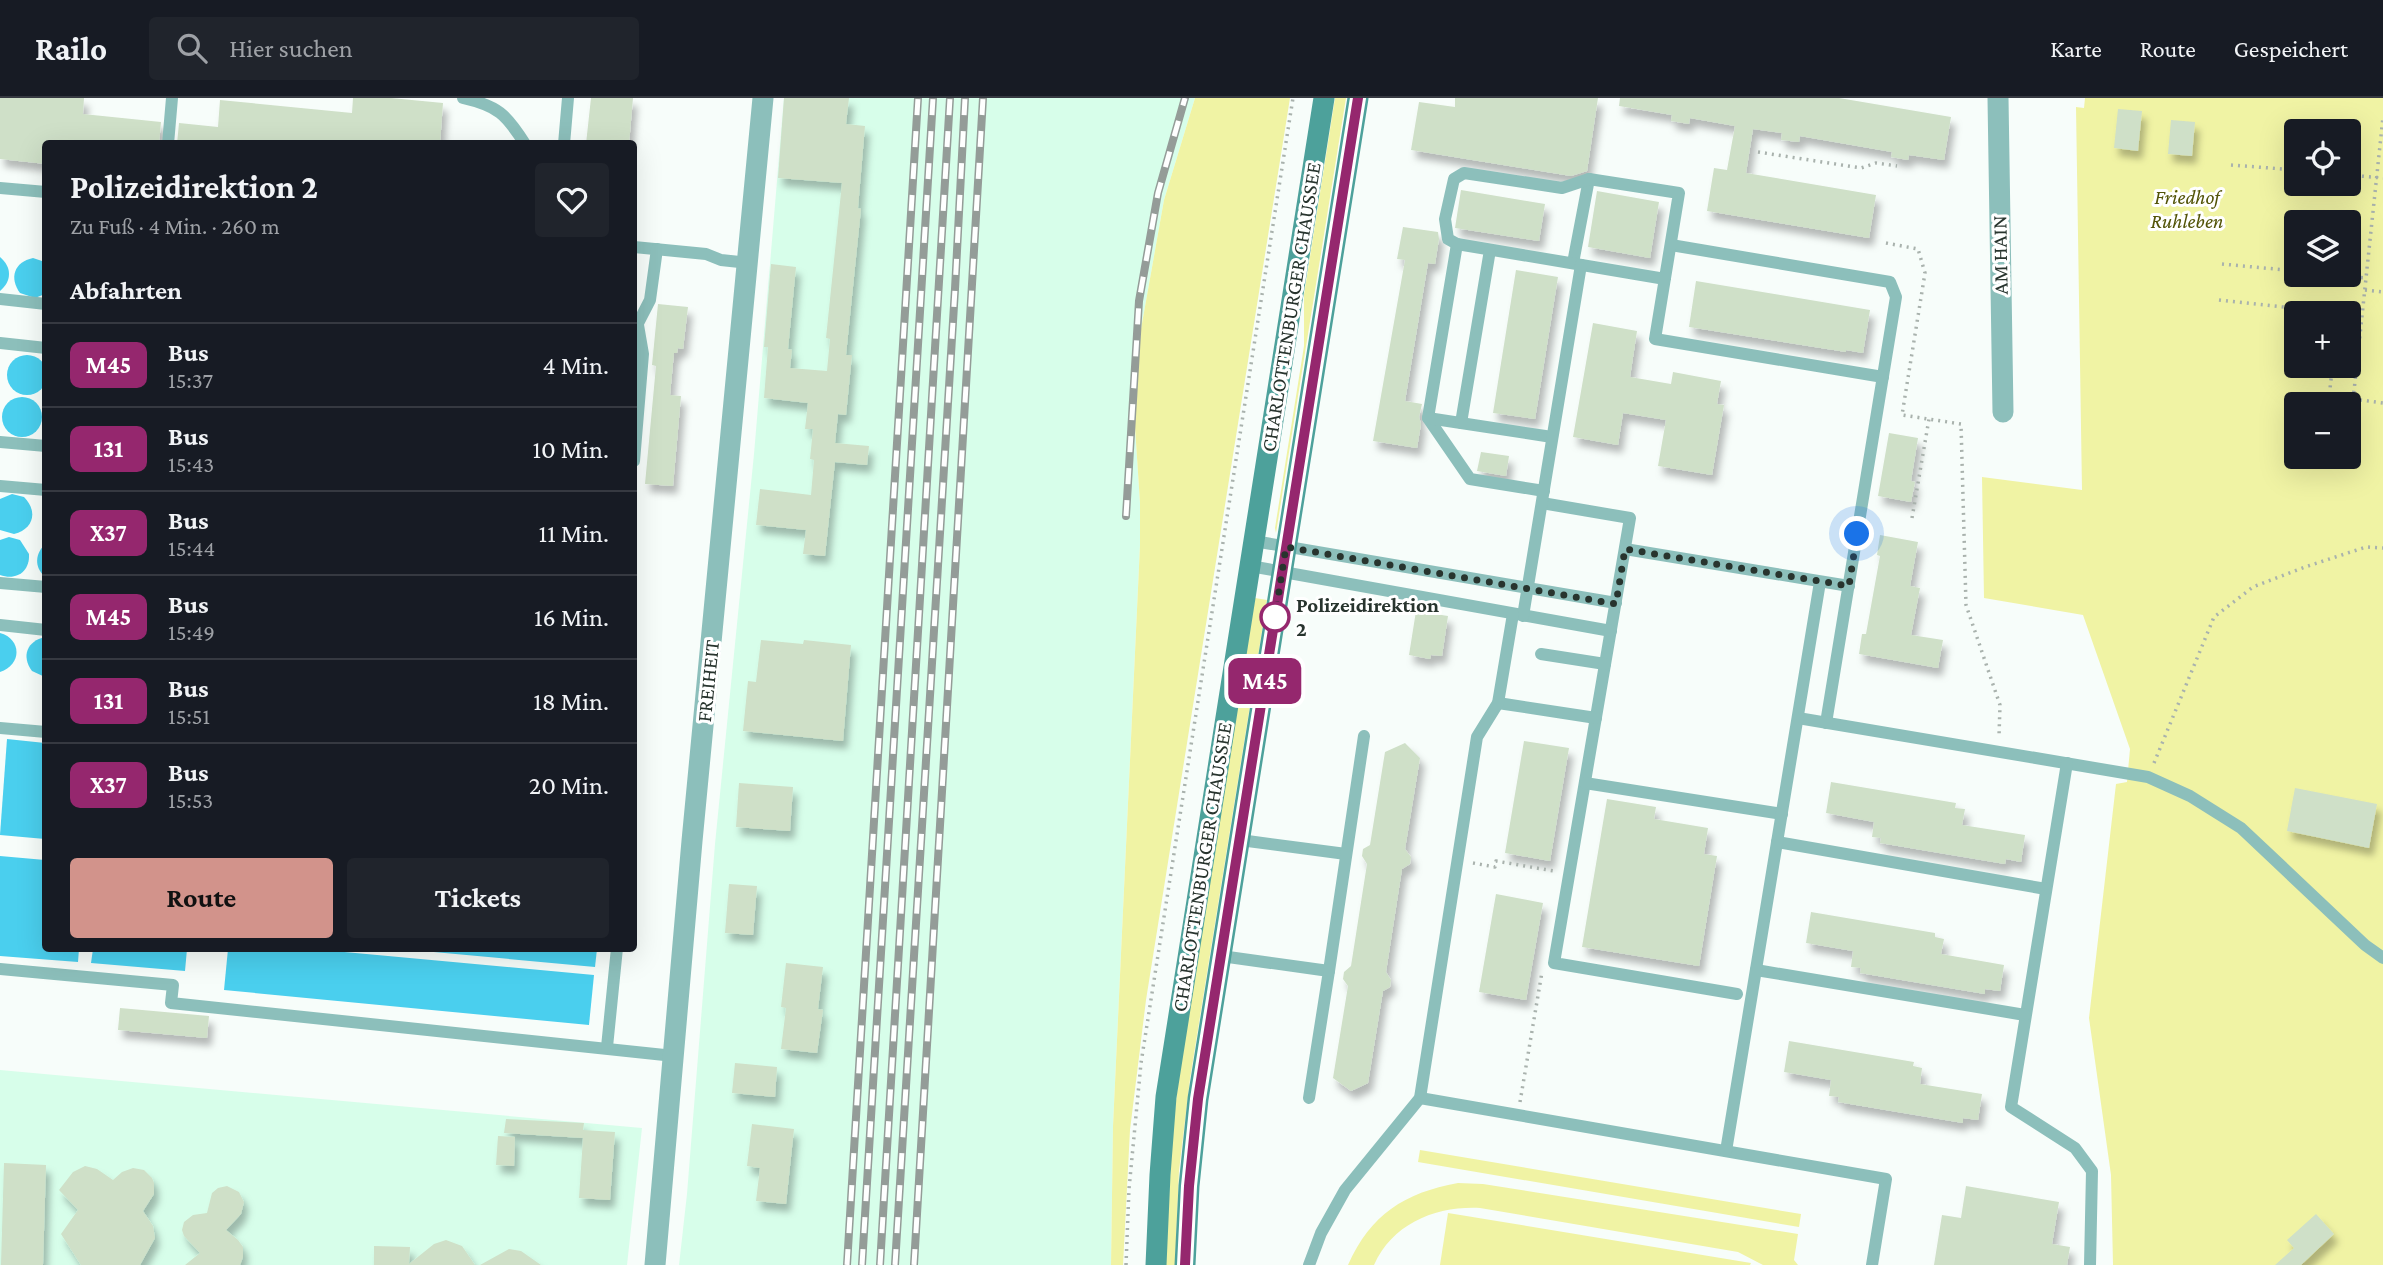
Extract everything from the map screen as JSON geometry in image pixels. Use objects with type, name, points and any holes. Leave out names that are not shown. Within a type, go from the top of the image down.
[{"type":"main road","name":"CHARLOTTENBURGER CHAUSSEE","points":[[1156,1265],[1167,1097],[1324,98]]},
{"type":"main road","name":"CHARLOTTENBURGER CHAUSSEE","points":[[1185,1265],[1189,1186],[1198,1099],[1358,98]]},
{"type":"street","name":"FREIHEIT","points":[[654,1265],[763,98]]},
{"type":"street","name":"AM HAIN","points":[[1998,98],[2003,412]]},
{"type":"lane","points":[[168,140],[172,98]]},
{"type":"lane","points":[[463,98],[492,106],[504,113],[522,140]]},
{"type":"lane","points":[[564,140],[568,98]]},
{"type":"lane","points":[[1665,279],[1457,244],[1448,239],[1445,219],[1454,179],[1464,173],[1562,188],[1588,179],[1679,193],[1671,245],[1655,339],[1883,377]]},
{"type":"lane","points":[[1309,1265],[1321,1233],[1345,1190],[1420,1098],[1477,737],[1498,702],[1518,615],[1528,588],[1588,179]]},
{"type":"lane","points":[[0,188],[42,192]]},
{"type":"lane","points":[[1457,244],[1429,418],[1470,479],[1630,518],[1554,963],[1737,994]]},
{"type":"lane","points":[[1671,245],[1890,282],[1896,297],[1826,723]]},
{"type":"lane","points":[[637,247],[706,254],[721,260],[749,263]]},
{"type":"lane","points":[[637,326],[650,300],[657,249]]},
{"type":"lane","points":[[1461,423],[1490,250]]},
{"type":"lane","points":[[0,299],[42,304]]},
{"type":"lane","points":[[637,332],[643,354],[637,425]]},
{"type":"lane","points":[[0,344],[42,348]]},
{"type":"lane","points":[[1429,418],[1552,437]]},
{"type":"lane","points":[[0,442],[42,446]]},
{"type":"lane","points":[[0,486],[42,490]]},
{"type":"lane","points":[[1254,541],[1616,604]]},
{"type":"lane","points":[[1625,549],[1849,586]]},
{"type":"lane","points":[[1250,566],[1611,631]]},
{"type":"lane","points":[[1726,1151],[1820,582]]},
{"type":"lane","points":[[0,583],[42,587]]},
{"type":"lane","points":[[0,625],[42,630]]},
{"type":"lane","points":[[1541,654],[1605,664]]},
{"type":"lane","points":[[1498,702],[1596,718]]},
{"type":"lane","points":[[1798,718],[2148,777],[2190,796],[2241,828],[2365,945],[2383,958]]},
{"type":"lane","points":[[0,728],[42,732]]},
{"type":"lane","points":[[1309,1098],[1364,736]]},
{"type":"lane","points":[[2067,763],[2011,1107],[2075,1148],[2092,1171],[2090,1265]]},
{"type":"lane","points":[[1585,783],[1782,814]]},
{"type":"lane","points":[[1240,840],[1346,854]]},
{"type":"lane","points":[[1777,842],[2046,889]]},
{"type":"lane","points":[[607,1047],[617,952]]},
{"type":"lane","points":[[1221,956],[1329,971]]},
{"type":"lane","points":[[0,969],[173,985],[171,1003],[674,1056]]},
{"type":"lane","points":[[1756,970],[2025,1015]]},
{"type":"lane","points":[[1420,1098],[1886,1179],[1871,1265]]},
{"type":"path","points":[[1126,1265],[1134,1128],[1143,1049],[1293,98]]},
{"type":"path","points":[[2361,327],[2383,117]]},
{"type":"path","points":[[1758,152],[1861,168],[1875,163],[1897,166]]},
{"type":"path","points":[[2231,164],[2284,169]]},
{"type":"path","points":[[2361,176],[2383,178]]},
{"type":"path","points":[[1886,243],[1918,249],[1925,273],[1902,415],[1961,424],[1966,606],[2000,705],[1999,752]]},
{"type":"path","points":[[2222,264],[2284,270]]},
{"type":"path","points":[[2361,278],[2366,278]]},
{"type":"path","points":[[2365,290],[2383,292]]},
{"type":"path","points":[[2218,300],[2284,307]]},
{"type":"path","points":[[2361,400],[2383,403]]},
{"type":"path","points":[[1912,518],[1929,419]]},
{"type":"path","points":[[2148,777],[2214,617],[2253,587],[2366,547],[2383,548]]},
{"type":"path","points":[[1457,860],[1495,867],[1496,861],[1570,874]]},
{"type":"path","points":[[1518,1115],[1542,970],[1554,963]]},
{"type":"shaded area","points":[[784,98],[1195,98],[1164,200],[1141,329],[1134,412],[1140,545],[1113,1126],[1111,1265],[679,1265]]},
{"type":"shaded area","points":[[0,1070],[642,1128],[627,1265],[0,1265]]},
{"type":"green space","points":[[1195,98],[1290,98],[1146,1000],[1130,1130],[1123,1265],[1111,1265],[1113,1126],[1140,545],[1134,412],[1141,329],[1164,200]]},
{"type":"green space","points":[[1335,98],[1346,98],[1276,533],[1304,346],[1304,295]]},
{"type":"green space","name":"Friedhof Ruhleben","points":[[2085,98],[2383,98],[2383,1265],[2113,1265],[2111,1175],[2089,1018],[2116,784],[2127,782],[2130,749],[2083,615],[1984,598],[1982,477],[2082,490],[2076,107],[2084,108]]},
{"type":"green space","points":[[1255,598],[1267,600],[1190,1079],[1179,1171],[1175,1265],[1165,1265],[1173,1126],[1181,1060]]},
{"type":"green space","points":[[1420,1150],[1801,1214],[1799,1227],[1418,1162]]},
{"type":"green space","points":[[1458,1183],[1483,1184],[1798,1234],[1794,1260],[1798,1265],[1763,1265],[1738,1252],[1480,1208],[1464,1208],[1432,1214],[1404,1228],[1382,1250],[1374,1265],[1348,1265],[1367,1232],[1391,1209],[1421,1193]]},
{"type":"green space","points":[[1448,1213],[1751,1263],[1440,1265]]},
{"type":"water","points":[[0,257],[7,265],[9,274],[7,283],[0,291]]},
{"type":"water","points":[[33,258],[42,261],[42,295],[35,298],[20,293],[15,282],[15,271]]},
{"type":"water","points":[[27,355],[41,361],[41,389],[27,395],[13,389],[7,375],[13,361]]},
{"type":"water","points":[[22,397],[36,403],[42,417],[36,431],[22,437],[8,431],[2,417],[8,403]]},
{"type":"water","points":[[12,494],[24,497],[32,514],[30,524],[14,534],[0,530],[0,499]]},
{"type":"water","points":[[9,537],[20,540],[29,554],[29,560],[21,573],[6,577],[0,575],[0,540]]},
{"type":"water","points":[[42,548],[42,573],[37,560]]},
{"type":"water","points":[[0,633],[12,641],[16,652],[12,664],[0,672]]},
{"type":"water","points":[[42,638],[42,676],[32,671],[27,660],[30,646]]},
{"type":"water","points":[[7,739],[42,743],[42,839],[0,835]]},
{"type":"water","points":[[0,856],[42,860],[42,952],[79,952],[78,962],[0,956]]},
{"type":"water","points":[[93,952],[187,952],[185,971],[91,963]]},
{"type":"water","points":[[228,952],[345,952],[594,975],[589,1025],[224,990]]},
{"type":"water","points":[[433,952],[597,952],[595,967]]},
{"type":"building","points":[[0,98],[84,98],[83,114],[161,122],[159,140],[42,140],[42,164],[0,159]]},
{"type":"building","points":[[353,98],[391,98],[443,103],[440,140],[177,140],[179,123],[218,127],[220,100],[352,113]]},
{"type":"building","points":[[591,98],[633,98],[629,140],[586,140]]},
{"type":"building","points":[[784,98],[849,98],[846,124],[865,126],[858,208],[861,209],[846,355],[852,355],[846,415],[838,414],[835,443],[869,446],[867,465],[835,462],[825,556],[803,554],[806,530],[756,525],[760,489],[811,495],[814,460],[810,459],[813,429],[805,429],[808,403],[764,398],[768,347],[764,347],[771,264],[796,267],[788,349],[792,350],[790,368],[827,371],[830,339],[826,338],[842,183],[778,178]]},
{"type":"building","points":[[1455,98],[1598,98],[1587,171],[1571,176],[1411,150],[1419,102],[1455,107]]},
{"type":"building","points":[[1620,98],[1839,98],[1951,117],[1944,160],[1909,155],[1908,160],[1891,157],[1892,152],[1800,136],[1799,142],[1781,140],[1782,133],[1753,129],[1746,173],[1876,195],[1869,238],[1707,211],[1714,168],[1727,170],[1735,126],[1690,118],[1689,124],[1671,121],[1672,115],[1619,106]]},
{"type":"building","points":[[2118,109],[2142,111],[2138,151],[2114,148]]},
{"type":"building","points":[[2171,120],[2195,122],[2192,156],[2168,154]]},
{"type":"building","points":[[1461,190],[1545,204],[1539,241],[1455,228]]},
{"type":"building","points":[[1597,191],[1659,202],[1650,258],[1588,247]]},
{"type":"building","points":[[1403,227],[1438,232],[1439,239],[1435,264],[1428,263],[1405,401],[1422,404],[1417,448],[1373,441],[1405,260],[1397,259]]},
{"type":"building","points":[[1516,270],[1558,277],[1535,419],[1493,413]]},
{"type":"building","points":[[1696,281],[1870,310],[1863,353],[1689,327]]},
{"type":"building","points":[[658,304],[688,307],[683,349],[678,348],[677,353],[674,353],[670,395],[681,396],[673,486],[645,484],[656,366],[652,365]]},
{"type":"building","points":[[1593,323],[1637,331],[1630,377],[1671,384],[1673,372],[1721,381],[1717,404],[1724,405],[1712,475],[1658,466],[1666,420],[1623,413],[1618,445],[1573,437]]},
{"type":"building","points":[[1889,433],[1918,438],[1911,481],[1915,482],[1911,502],[1878,496]]},
{"type":"building","points":[[1481,452],[1509,456],[1506,476],[1477,471]]},
{"type":"building","points":[[1880,535],[1918,542],[1910,586],[1920,588],[1911,635],[1943,640],[1938,668],[1859,654],[1862,634],[1866,634],[1880,556],[1877,555]]},
{"type":"building","points":[[1416,611],[1448,616],[1442,656],[1431,655],[1430,659],[1409,655]]},
{"type":"building","points":[[761,640],[803,644],[804,640],[851,645],[843,741],[743,731],[748,681],[756,682]]},
{"type":"building","points":[[1524,741],[1569,748],[1550,861],[1505,853]]},
{"type":"building","points":[[1405,743],[1420,758],[1405,849],[1411,857],[1410,864],[1402,869],[1386,972],[1391,980],[1390,987],[1383,991],[1368,1083],[1351,1091],[1333,1078],[1348,986],[1343,979],[1344,972],[1351,966],[1367,864],[1362,856],[1363,849],[1370,845],[1385,752]]},
{"type":"building","points":[[1831,782],[1956,803],[1955,808],[1965,809],[1962,825],[2025,835],[2021,862],[2006,859],[2005,864],[1880,843],[1881,838],[1872,837],[1874,822],[1826,813]]},
{"type":"building","points":[[739,783],[793,787],[790,831],[736,827]]},
{"type":"building","points":[[2295,788],[2377,804],[2369,848],[2287,831]]},
{"type":"building","points":[[1607,799],[1656,807],[1654,819],[1708,828],[1704,854],[1717,856],[1699,966],[1582,947]]},
{"type":"building","points":[[729,884],[757,886],[753,935],[725,933]]},
{"type":"building","points":[[1496,894],[1543,903],[1526,1000],[1479,992]]},
{"type":"building","points":[[1811,912],[1935,933],[1935,937],[1944,939],[1941,954],[2004,965],[2000,991],[1985,989],[1985,994],[1860,973],[1861,968],[1851,967],[1853,951],[1806,943]]},
{"type":"building","points":[[786,963],[823,967],[818,1009],[823,1010],[817,1053],[781,1049],[786,1008],[781,1007]]},
{"type":"building","points":[[120,1008],[209,1016],[207,1038],[118,1030]]},
{"type":"building","points":[[1789,1041],[1914,1062],[1913,1066],[1922,1068],[1920,1084],[1982,1094],[1978,1120],[1963,1118],[1963,1123],[1838,1102],[1839,1097],[1829,1096],[1831,1080],[1784,1072]]},
{"type":"building","points":[[735,1063],[777,1067],[775,1097],[732,1093]]},
{"type":"building","points":[[506,1119],[584,1123],[583,1130],[615,1132],[610,1200],[579,1198],[583,1138],[504,1133]]},
{"type":"building","points":[[752,1124],[794,1129],[786,1204],[756,1201],[760,1168],[747,1166]]},
{"type":"building","points":[[498,1136],[515,1137],[514,1166],[496,1165]]},
{"type":"building","points":[[4,1163],[46,1165],[43,1265],[1,1265]]},
{"type":"building","points":[[85,1166],[97,1169],[113,1180],[122,1172],[133,1168],[144,1170],[152,1178],[154,1194],[143,1211],[153,1226],[155,1238],[140,1265],[81,1265],[61,1234],[78,1210],[59,1190],[73,1172]]},
{"type":"building","points":[[227,1186],[239,1192],[244,1202],[241,1214],[226,1230],[243,1247],[240,1265],[185,1265],[200,1253],[184,1236],[184,1222],[193,1215],[207,1213],[212,1193]]},
{"type":"building","points":[[1966,1186],[2059,1202],[2052,1244],[2070,1247],[2067,1265],[1934,1265],[1942,1215],[1961,1218]]},
{"type":"building","points":[[2316,1214],[2334,1234],[2301,1265],[2275,1265],[2294,1248],[2287,1240]]},
{"type":"building","points":[[446,1240],[462,1246],[475,1265],[374,1265],[374,1246],[410,1247],[409,1264],[434,1244]]},
{"type":"building","points":[[509,1249],[521,1251],[541,1265],[480,1265]]},
{"type":"railway","points":[[847,1265],[918,98]]},
{"type":"railway","points":[[862,1265],[933,98]]},
{"type":"railway","points":[[880,1265],[950,98]]},
{"type":"railway","points":[[895,1265],[965,98]]},
{"type":"railway","points":[[914,1265],[983,98]]},
{"type":"railway","points":[[1126,516],[1139,301],[1158,193],[1185,98]]},
{"type":"bus line","name":"M45","points":[[1185,1265],[1189,1186],[1198,1099],[1358,98]]},
{"type":"place","name":"Polizeidirektion 2","points":[[1275,617]]},
{"type":"route","points":[[1275,617],[1286,547],[1616,604],[1625,549],[1849,586],[1857,534]]}]
